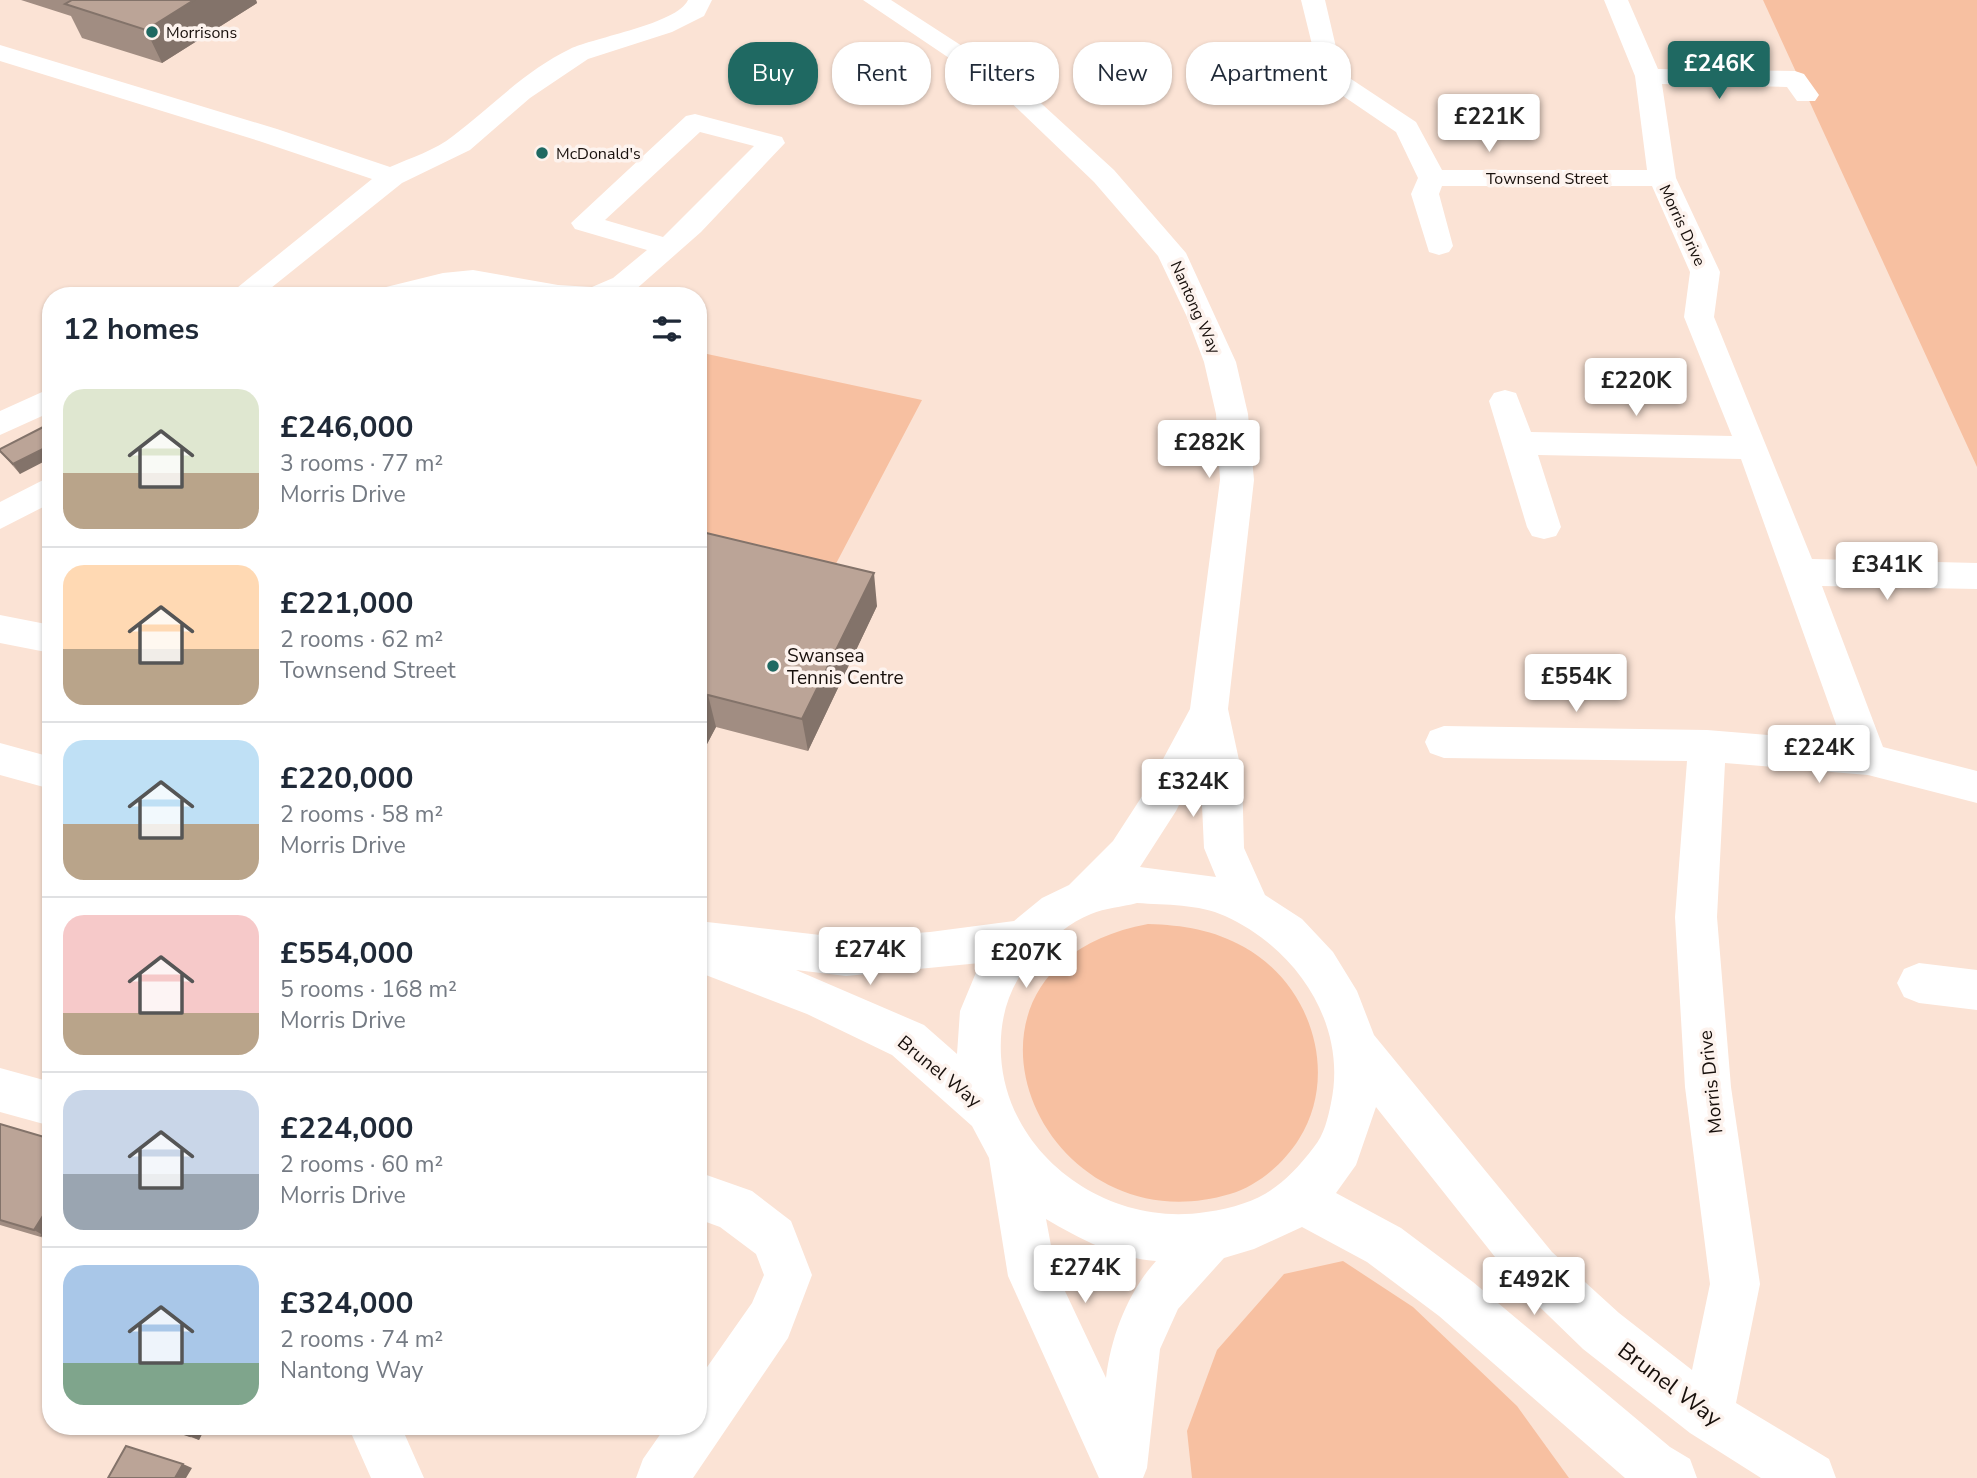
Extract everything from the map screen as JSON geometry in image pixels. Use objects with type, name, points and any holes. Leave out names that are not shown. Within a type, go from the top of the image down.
[{"type":"street","points":[[253,287],[392,177],[460,144],[521,92],[579,54],[663,27],[695,11],[700,0]]},
{"type":"street","name":"Nantong Way","points":[[875,0],[1010,88],[1104,176],[1171,253],[1220,362],[1232,414],[1237,480],[1209,709],[1222,774],[1224,848],[1250,908]]},
{"type":"street","points":[[1313,0],[1330,76],[1354,95],[1390,114],[1408,128],[1432,178],[1424,194],[1439,246]]},
{"type":"street","name":"Morris Drive","points":[[1616,0],[1648,76],[1662,178],[1705,272],[1699,317],[1753,448],[1868,759]]},
{"type":"street","points":[[0,53],[268,135],[392,177]]},
{"type":"street","points":[[1648,76],[1795,79],[1806,95]]},
{"type":"street","points":[[617,287],[638,275],[667,247],[772,143],[695,122],[585,223],[667,247]]},
{"type":"street","name":"Townsend Street","points":[[1432,178],[1662,178]]},
{"type":"street","points":[[433,287],[471,279],[521,287]]},
{"type":"street","points":[[1505,401],[1544,527]]},
{"type":"street","points":[[0,424],[42,403]]},
{"type":"street","points":[[1518,443],[1753,448]]},
{"type":"street","points":[[0,517],[42,493]]},
{"type":"street","points":[[1799,572],[1977,576]]},
{"type":"street","points":[[0,629],[42,637]]},
{"type":"street","name":"Nantong Way","points":[[1084,897],[1127,853],[1162,799],[1209,709]]},
{"type":"street","points":[[1444,741],[1707,746],[1868,759],[1977,787]]},
{"type":"street","name":"Morris Drive","points":[[1707,746],[1696,917],[1708,1087],[1735,1284],[1708,1415]]},
{"type":"street","points":[[0,759],[42,771]]},
{"type":"street","points":[[1137,885],[1194,888],[1250,908],[1300,943],[1329,981],[1336,991],[1356,1047],[1356,1101],[1338,1152],[1300,1200],[1261,1224],[1209,1239],[1152,1239],[1098,1224],[1049,1195],[1012,1156],[987,1110],[976,1061],[981,1013],[1002,963],[1024,938],[1038,924],[1084,897],[1137,885]]},
{"type":"street","points":[[707,941],[846,957],[930,951],[1024,938]]},
{"type":"street","name":"Brunel Way","points":[[707,956],[822,1000],[908,1040],[987,1110]]},
{"type":"street","points":[[1919,983],[1977,990]]},
{"type":"street","name":"Brunel Way","points":[[1356,1047],[1535,1269],[1601,1332],[1708,1415],[1810,1478]]},
{"type":"street","points":[[0,1090],[42,1102]]},
{"type":"street","points":[[1012,1156],[1032,1276],[1122,1472]]},
{"type":"street","points":[[707,1198],[734,1208],[774,1238],[788,1275],[770,1320],[707,1412]]},
{"type":"street","points":[[1300,1200],[1384,1245],[1456,1299],[1651,1466],[1671,1478]]},
{"type":"street","points":[[1122,1472],[1135,1346],[1161,1292],[1209,1239]]},
{"type":"street","points":[[378,1435],[398,1478]]},
{"type":"street","points":[[662,1478],[691,1435]]},
{"type":"shaded area","points":[[1763,0],[1977,0],[1977,467]]},
{"type":"shaded area","points":[[707,354],[922,400],[829,577],[707,548]]},
{"type":"shaded area","points":[[1148,924],[1198,930],[1221,936],[1244,947],[1267,963],[1287,983],[1302,1007],[1312,1032],[1317,1059],[1317,1087],[1311,1114],[1299,1139],[1286,1157],[1269,1172],[1230,1194],[1161,1201],[1103,1182],[1059,1145],[1031,1096],[1023,1043],[1038,992],[1078,950]]},
{"type":"shaded area","points":[[1343,1261],[1413,1307],[1517,1406],[1569,1478],[1192,1478],[1187,1431],[1217,1350],[1284,1274]]},
{"type":"building","points":[[72,0],[194,0],[146,30],[65,4]]},
{"type":"building","points":[[42,428],[42,450],[13,464],[0,449]]},
{"type":"building","name":"Swansea Tennis Centre","points":[[707,533],[874,573],[802,719],[708,695]]},
{"type":"building","points":[[0,1124],[42,1136],[42,1217],[34,1230],[0,1220]]},
{"type":"building","points":[[126,1446],[183,1464],[175,1478],[108,1478]]},
{"type":"place","name":"Morrisons","points":[[152,32]]},
{"type":"place","name":"McDonald's","points":[[542,153]]},
{"type":"place","name":"Swansea Tennis Centre","points":[[773,666]]}]
